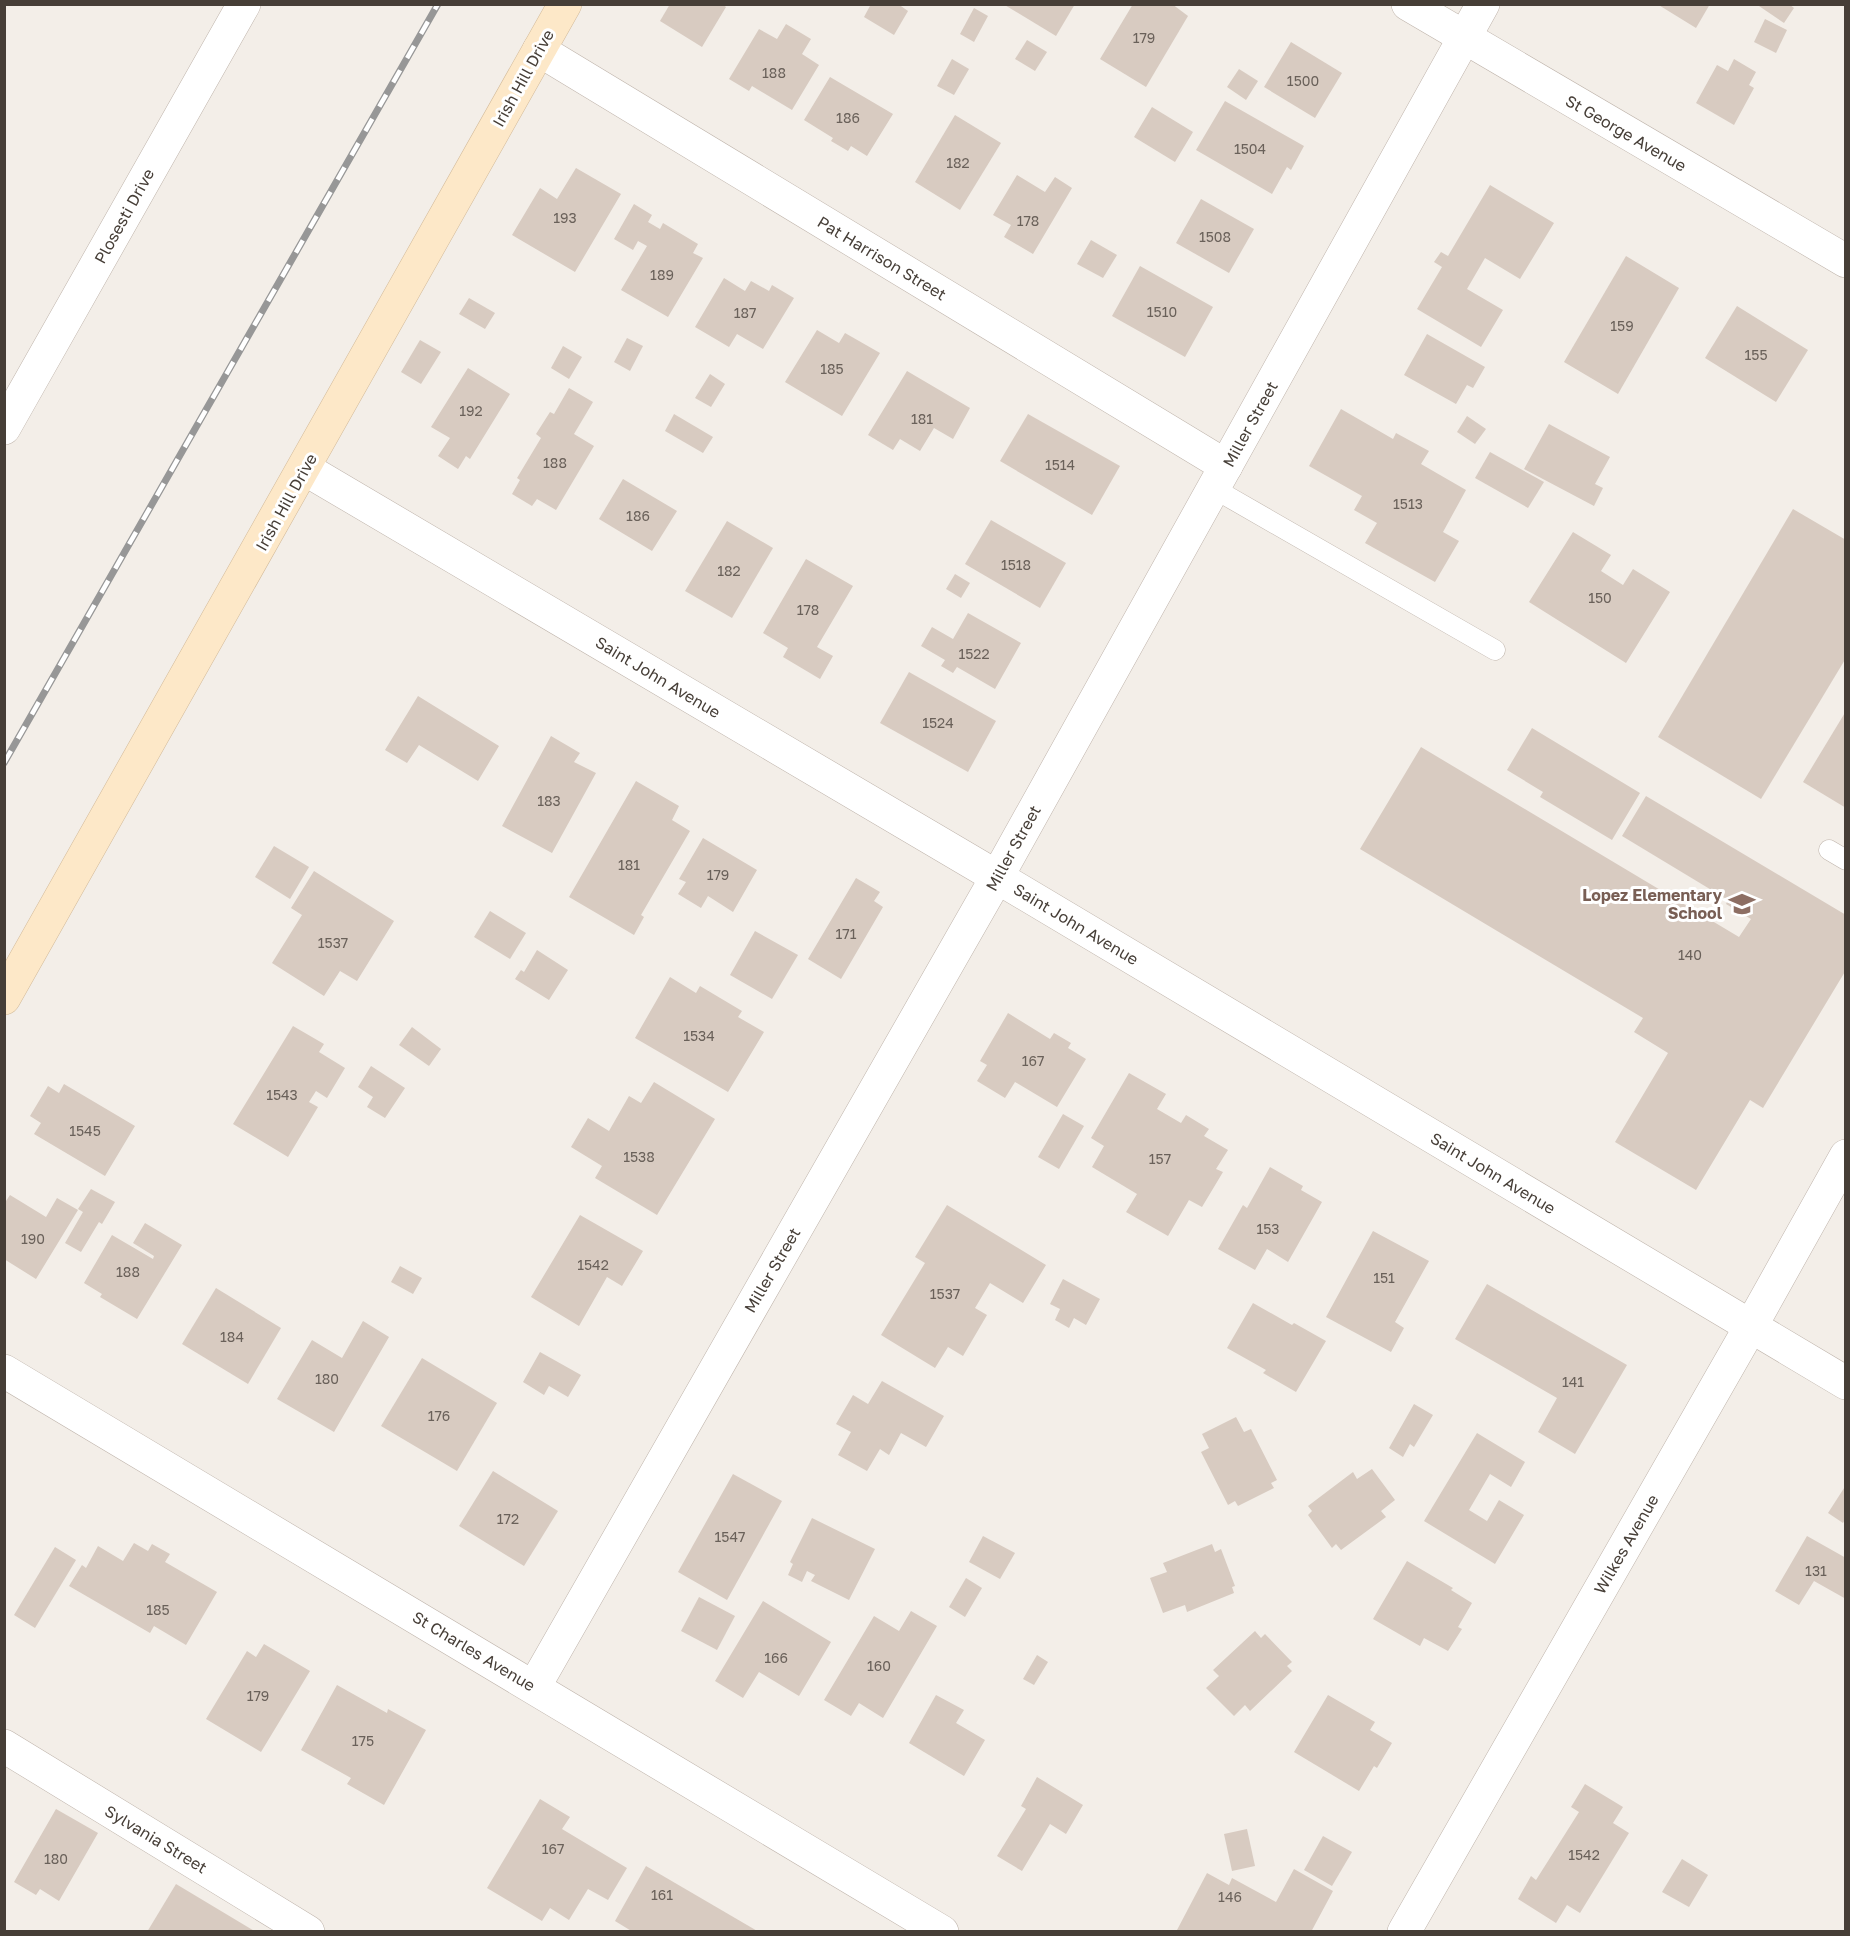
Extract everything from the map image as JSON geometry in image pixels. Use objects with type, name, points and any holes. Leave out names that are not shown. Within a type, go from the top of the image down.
[{"type":"main road","name":"Irish Hill Drive","points":[[4,998],[565,4]]},
{"type":"street","name":"Plosesti Drive","points":[[4,428],[244,4]]},
{"type":"street","name":"St George Avenue","points":[[1408,4],[1845,261]]},
{"type":"street","name":"Miller Street","points":[[534,1687],[997,877],[1483,4]]},
{"type":"street","name":"Pat Harrison Street","points":[[538,50],[1220,477]]},
{"type":"street","name":"Saint John Avenue","points":[[304,469],[997,877],[1845,1383]]},
{"type":"street","name":"Wilkes Avenue","points":[[1404,1932],[1751,1326],[1845,1156]]},
{"type":"street","name":"St Charles Avenue","points":[[4,1371],[942,1932]]},
{"type":"street","name":"Sylvania Street","points":[[4,1746],[308,1932]]},
{"type":"lane","points":[[1220,477],[1495,650]]},
{"type":"building","points":[[670,4],[722,4],[726,7],[702,47],[660,21]]},
{"type":"building","points":[[871,4],[898,4],[908,11],[894,35],[864,17]]},
{"type":"building","points":[[1003,4],[1075,4],[1056,36]]},
{"type":"building","points":[[1133,4],[1172,4],[1188,16],[1146,87],[1100,59]]},
{"type":"building","points":[[1657,4],[1710,4],[1696,28]]},
{"type":"building","points":[[1756,4],[1789,4],[1794,8],[1784,23]]},
{"type":"building","points":[[974,8],[988,16],[974,42],[960,34]]},
{"type":"building","points":[[1765,19],[1787,30],[1776,53],[1754,42]]},
{"type":"building","points":[[786,24],[811,39],[802,54],[819,65],[792,110],[752,86],[749,91],[729,79],[759,29],[777,39]]},
{"type":"building","points":[[1027,40],[1047,52],[1035,71],[1015,59]]},
{"type":"building","points":[[1291,42],[1342,73],[1315,118],[1264,87]]},
{"type":"building","points":[[952,59],[969,69],[954,95],[937,86]]},
{"type":"building","points":[[1734,59],[1756,72],[1749,85],[1754,88],[1734,125],[1696,103],[1717,65],[1728,71]]},
{"type":"building","points":[[1239,69],[1258,81],[1246,100],[1227,87]]},
{"type":"building","points":[[830,77],[893,114],[867,156],[851,146],[848,151],[831,141],[833,138],[804,120]]},
{"type":"building","points":[[1225,101],[1304,146],[1291,170],[1287,167],[1272,194],[1196,150]]},
{"type":"building","points":[[1152,107],[1193,132],[1175,162],[1134,137]]},
{"type":"building","points":[[955,115],[1001,143],[960,210],[915,182]]},
{"type":"building","points":[[576,168],[621,194],[575,272],[512,235],[540,188],[557,199]]},
{"type":"building","points":[[1017,175],[1045,192],[1055,177],[1072,188],[1033,254],[1004,237],[1011,225],[993,215]]},
{"type":"building","points":[[1490,185],[1554,223],[1520,279],[1485,258],[1467,289],[1503,310],[1481,347],[1417,309],[1442,267],[1434,262],[1441,252],[1448,256]]},
{"type":"building","points":[[1201,199],[1254,229],[1229,273],[1176,243]]},
{"type":"building","points":[[634,204],[652,215],[648,222],[660,229],[663,223],[698,244],[693,253],[703,258],[668,317],[621,290],[647,246],[638,241],[633,250],[614,239]]},
{"type":"building","points":[[1091,240],[1117,255],[1103,278],[1077,264]]},
{"type":"building","points":[[1626,256],[1679,288],[1618,394],[1564,362]]},
{"type":"building","points":[[1140,266],[1213,307],[1185,357],[1112,316]]},
{"type":"building","points":[[724,278],[745,291],[751,281],[769,291],[772,285],[794,298],[763,349],[737,334],[729,347],[695,327]]},
{"type":"building","points":[[469,298],[495,313],[485,329],[459,314]]},
{"type":"building","points":[[1737,306],[1808,350],[1776,402],[1705,358]]},
{"type":"building","points":[[817,330],[839,343],[845,333],[880,353],[842,416],[785,382]]},
{"type":"building","points":[[1427,334],[1485,367],[1473,388],[1467,385],[1456,404],[1404,375]]},
{"type":"building","points":[[627,338],[643,346],[630,371],[614,362]]},
{"type":"building","points":[[420,340],[441,352],[421,384],[401,372]]},
{"type":"building","points":[[563,346],[582,357],[569,379],[551,368]]},
{"type":"building","points":[[468,368],[510,394],[470,459],[466,456],[458,469],[438,456],[450,438],[431,427]]},
{"type":"building","points":[[907,371],[970,408],[953,439],[934,428],[920,451],[900,439],[893,450],[868,435]]},
{"type":"building","points":[[710,374],[725,384],[711,407],[695,398]]},
{"type":"building","points":[[569,388],[593,402],[574,434],[594,446],[556,510],[537,499],[532,506],[512,494],[520,480],[517,478],[541,438],[536,434],[550,412],[554,414]]},
{"type":"building","points":[[1341,409],[1393,439],[1396,433],[1429,451],[1421,464],[1466,490],[1443,532],[1459,541],[1435,582],[1365,543],[1377,523],[1354,510],[1362,496],[1309,466]]},
{"type":"building","points":[[674,414],[713,437],[703,453],[665,431]]},
{"type":"building","points":[[1028,414],[1120,466],[1092,515],[1000,461]]},
{"type":"building","points":[[1467,416],[1486,429],[1475,444],[1457,432]]},
{"type":"building","points":[[1549,424],[1610,457],[1595,484],[1603,488],[1594,506],[1524,469]]},
{"type":"building","points":[[1490,452],[1544,482],[1528,508],[1475,478]]},
{"type":"building","points":[[623,479],[677,511],[652,551],[599,519]]},
{"type":"building","points":[[1793,509],[1846,540],[1846,658],[1761,799],[1658,737]]},
{"type":"building","points":[[991,520],[1066,563],[1040,608],[965,564]]},
{"type":"building","points":[[727,521],[773,548],[732,618],[685,591]]},
{"type":"building","points":[[1573,532],[1611,555],[1601,571],[1623,585],[1633,569],[1670,592],[1626,663],[1529,602]]},
{"type":"building","points":[[806,559],[853,586],[817,647],[833,656],[820,679],[783,657],[788,648],[763,633]]},
{"type":"building","points":[[955,574],[970,583],[961,598],[946,589]]},
{"type":"building","points":[[968,613],[1021,643],[995,689],[957,667],[953,673],[941,666],[945,660],[921,646],[932,627],[953,639]]},
{"type":"building","points":[[909,672],[996,721],[968,772],[880,723]]},
{"type":"building","points":[[418,696],[499,746],[478,781],[419,745],[407,763],[385,750]]},
{"type":"building","points":[[1846,711],[1846,808],[1803,782]]},
{"type":"building","points":[[1532,728],[1640,793],[1612,840],[1540,797],[1543,792],[1507,770]]},
{"type":"building","points":[[551,736],[580,753],[574,762],[596,773],[552,853],[502,826]]},
{"type":"building","points":[[1421,747],[1739,937],[1751,919],[1726,904],[1728,900],[1622,836],[1646,796],[1846,915],[1846,970],[1763,1108],[1750,1100],[1696,1190],[1615,1142],[1668,1053],[1634,1032],[1643,1018],[1360,849]]},
{"type":"building","points":[[636,781],[679,806],[672,820],[690,831],[641,915],[644,917],[634,935],[569,897]]},
{"type":"building","points":[[703,838],[757,870],[733,912],[708,896],[701,908],[678,894],[686,882],[679,879]]},
{"type":"building","points":[[274,846],[309,867],[290,899],[255,877]]},
{"type":"building","points":[[314,871],[394,921],[357,981],[340,971],[324,996],[272,963],[302,915],[291,908]]},
{"type":"building","points":[[856,878],[880,892],[874,901],[883,907],[841,979],[808,959]]},
{"type":"building","points":[[490,911],[526,933],[510,959],[474,937]]},
{"type":"building","points":[[755,931],[798,955],[772,999],[730,975]]},
{"type":"building","points":[[537,950],[568,970],[549,1000],[515,979],[521,970],[524,972]]},
{"type":"building","points":[[670,977],[696,993],[700,986],[742,1011],[738,1017],[764,1032],[728,1092],[635,1038]]},
{"type":"building","points":[[1008,1013],[1050,1039],[1054,1033],[1071,1043],[1068,1048],[1086,1059],[1057,1107],[1015,1082],[1005,1098],[977,1081],[987,1065],[980,1061]]},
{"type":"building","points":[[293,1026],[324,1044],[319,1052],[345,1068],[327,1098],[316,1091],[309,1102],[318,1107],[288,1157],[233,1124]]},
{"type":"building","points":[[412,1027],[441,1049],[429,1066],[399,1045]]},
{"type":"building","points":[[371,1066],[405,1088],[385,1118],[367,1107],[373,1097],[358,1087]]},
{"type":"building","points":[[1129,1073],[1166,1094],[1157,1109],[1181,1123],[1186,1115],[1209,1129],[1204,1136],[1228,1150],[1216,1169],[1223,1172],[1202,1207],[1189,1200],[1168,1236],[1126,1212],[1137,1194],[1092,1167],[1104,1146],[1091,1138]]},
{"type":"building","points":[[654,1082],[715,1119],[657,1215],[595,1178],[602,1166],[571,1147],[588,1118],[609,1131],[629,1096],[641,1103]]},
{"type":"building","points":[[64,1084],[135,1126],[105,1176],[34,1134],[41,1123],[30,1116],[48,1086],[59,1093]]},
{"type":"building","points":[[1063,1114],[1084,1126],[1059,1169],[1038,1157]]},
{"type":"building","points":[[1270,1167],[1303,1186],[1301,1190],[1322,1202],[1288,1262],[1267,1249],[1255,1270],[1218,1249],[1243,1205],[1247,1208]]},
{"type":"building","points":[[91,1189],[115,1202],[102,1224],[99,1222],[81,1252],[65,1243],[83,1212],[78,1209]]},
{"type":"building","points":[[10,1195],[46,1217],[57,1198],[78,1210],[36,1279],[4,1259],[4,1204]]},
{"type":"building","points":[[947,1205],[1046,1265],[1023,1303],[990,1283],[975,1308],[987,1315],[963,1356],[948,1347],[935,1368],[881,1335],[925,1263],[915,1257]]},
{"type":"building","points":[[580,1215],[643,1251],[622,1286],[607,1277],[579,1326],[531,1297]]},
{"type":"building","points":[[145,1223],[182,1245],[137,1319],[100,1297],[102,1294],[84,1283],[112,1235],[153,1259],[154,1256],[133,1243]]},
{"type":"building","points":[[1373,1231],[1429,1261],[1395,1322],[1404,1328],[1391,1352],[1326,1317]]},
{"type":"building","points":[[400,1266],[422,1278],[413,1294],[391,1282]]},
{"type":"building","points":[[1063,1279],[1100,1299],[1086,1325],[1074,1318],[1069,1328],[1055,1320],[1060,1309],[1050,1304]]},
{"type":"building","points":[[1487,1284],[1627,1365],[1575,1454],[1538,1432],[1557,1398],[1455,1339]]},
{"type":"building","points":[[216,1288],[281,1328],[248,1384],[182,1344]]},
{"type":"building","points":[[1253,1303],[1326,1341],[1296,1392],[1263,1373],[1266,1370],[1227,1348]]},
{"type":"building","points":[[363,1321],[389,1337],[334,1432],[277,1399],[312,1340],[342,1358]]},
{"type":"building","points":[[540,1352],[581,1375],[568,1397],[549,1386],[544,1395],[523,1382]]},
{"type":"building","points":[[422,1358],[497,1403],[457,1471],[381,1426]]},
{"type":"building","points":[[882,1381],[944,1416],[926,1447],[901,1433],[889,1455],[880,1449],[867,1471],[838,1455],[851,1432],[836,1424],[853,1395],[868,1404]]},
{"type":"building","points":[[1414,1404],[1433,1415],[1414,1447],[1410,1444],[1403,1457],[1389,1448]]},
{"type":"building","points":[[1236,1417],[1244,1432],[1251,1429],[1277,1480],[1271,1483],[1274,1488],[1238,1506],[1235,1501],[1228,1505],[1201,1452],[1209,1448],[1202,1434]]},
{"type":"building","points":[[1477,1433],[1525,1462],[1511,1487],[1490,1474],[1469,1510],[1487,1521],[1499,1500],[1524,1515],[1495,1564],[1424,1521]]},
{"type":"building","points":[[1372,1469],[1395,1500],[1381,1511],[1386,1517],[1341,1550],[1336,1544],[1332,1548],[1308,1515],[1312,1511],[1308,1506],[1353,1472],[1357,1479]]},
{"type":"building","points":[[493,1471],[558,1511],[524,1566],[459,1526]]},
{"type":"building","points":[[733,1474],[782,1501],[727,1600],[678,1572]]},
{"type":"building","points":[[1846,1485],[1846,1518],[1843,1523],[1828,1513]]},
{"type":"building","points":[[812,1518],[875,1549],[849,1600],[811,1581],[815,1575],[807,1571],[802,1582],[788,1575],[793,1564],[790,1562]]},
{"type":"building","points":[[983,1536],[1015,1553],[1000,1579],[969,1562]]},
{"type":"building","points":[[1807,1536],[1846,1558],[1846,1599],[1814,1581],[1799,1605],[1775,1591]]},
{"type":"building","points":[[134,1543],[148,1551],[152,1544],[170,1554],[165,1562],[217,1592],[186,1645],[154,1626],[150,1633],[69,1586],[82,1565],[86,1568],[98,1546],[123,1561]]},
{"type":"building","points":[[1212,1544],[1215,1552],[1221,1549],[1235,1586],[1232,1587],[1234,1593],[1187,1612],[1185,1605],[1163,1613],[1150,1578],[1167,1572],[1163,1563]]},
{"type":"building","points":[[55,1547],[76,1560],[35,1628],[14,1615]]},
{"type":"building","points":[[1407,1561],[1453,1588],[1451,1590],[1472,1603],[1458,1627],[1462,1629],[1448,1651],[1424,1638],[1420,1646],[1373,1619]]},
{"type":"building","points":[[966,1578],[982,1588],[965,1617],[949,1607]]},
{"type":"building","points":[[699,1597],[735,1616],[717,1650],[681,1631]]},
{"type":"building","points":[[763,1601],[831,1642],[799,1696],[759,1672],[743,1698],[715,1681]]},
{"type":"building","points":[[911,1611],[937,1626],[883,1718],[859,1703],[851,1716],[824,1700],[874,1616],[899,1631]]},
{"type":"building","points":[[1255,1631],[1261,1638],[1265,1634],[1292,1662],[1287,1666],[1292,1671],[1250,1711],[1245,1705],[1234,1716],[1206,1688],[1219,1676],[1213,1670]]},
{"type":"building","points":[[264,1644],[310,1671],[261,1752],[206,1719],[247,1651],[256,1657]]},
{"type":"building","points":[[1037,1655],[1048,1662],[1034,1685],[1023,1679]]},
{"type":"building","points":[[337,1685],[387,1713],[388,1709],[426,1730],[384,1805],[347,1784],[351,1778],[301,1750]]},
{"type":"building","points":[[936,1695],[964,1710],[956,1723],[985,1740],[964,1776],[909,1743]]},
{"type":"building","points":[[1328,1695],[1375,1722],[1370,1730],[1392,1743],[1377,1768],[1374,1766],[1359,1791],[1294,1752]]},
{"type":"building","points":[[1037,1777],[1083,1805],[1066,1834],[1050,1824],[1022,1871],[997,1856],[1026,1809],[1021,1806]]},
{"type":"building","points":[[1585,1784],[1623,1807],[1613,1823],[1629,1833],[1580,1913],[1567,1905],[1556,1923],[1518,1899],[1531,1876],[1536,1880],[1579,1812],[1571,1807]]},
{"type":"building","points":[[540,1799],[570,1817],[562,1829],[627,1868],[608,1900],[588,1889],[569,1920],[550,1908],[542,1921],[487,1888]]},
{"type":"building","points":[[56,1809],[98,1833],[59,1901],[40,1889],[36,1895],[14,1882]]},
{"type":"building","points":[[1247,1829],[1255,1866],[1232,1871],[1224,1834]]},
{"type":"building","points":[[1323,1836],[1352,1852],[1332,1886],[1304,1870]]},
{"type":"building","points":[[1682,1859],[1708,1875],[1689,1907],[1662,1892]]},
{"type":"building","points":[[646,1866],[759,1932],[633,1932],[615,1921]]},
{"type":"building","points":[[1294,1869],[1333,1891],[1311,1932],[1177,1930],[1207,1873],[1229,1885],[1232,1878],[1276,1902]]},
{"type":"building","points":[[176,1884],[256,1932],[147,1932]]},
{"type":"railway","points":[[4,763],[438,4]]},
{"type":"place","name":"Lopez Elementary School","points":[[1742,904]]}]
